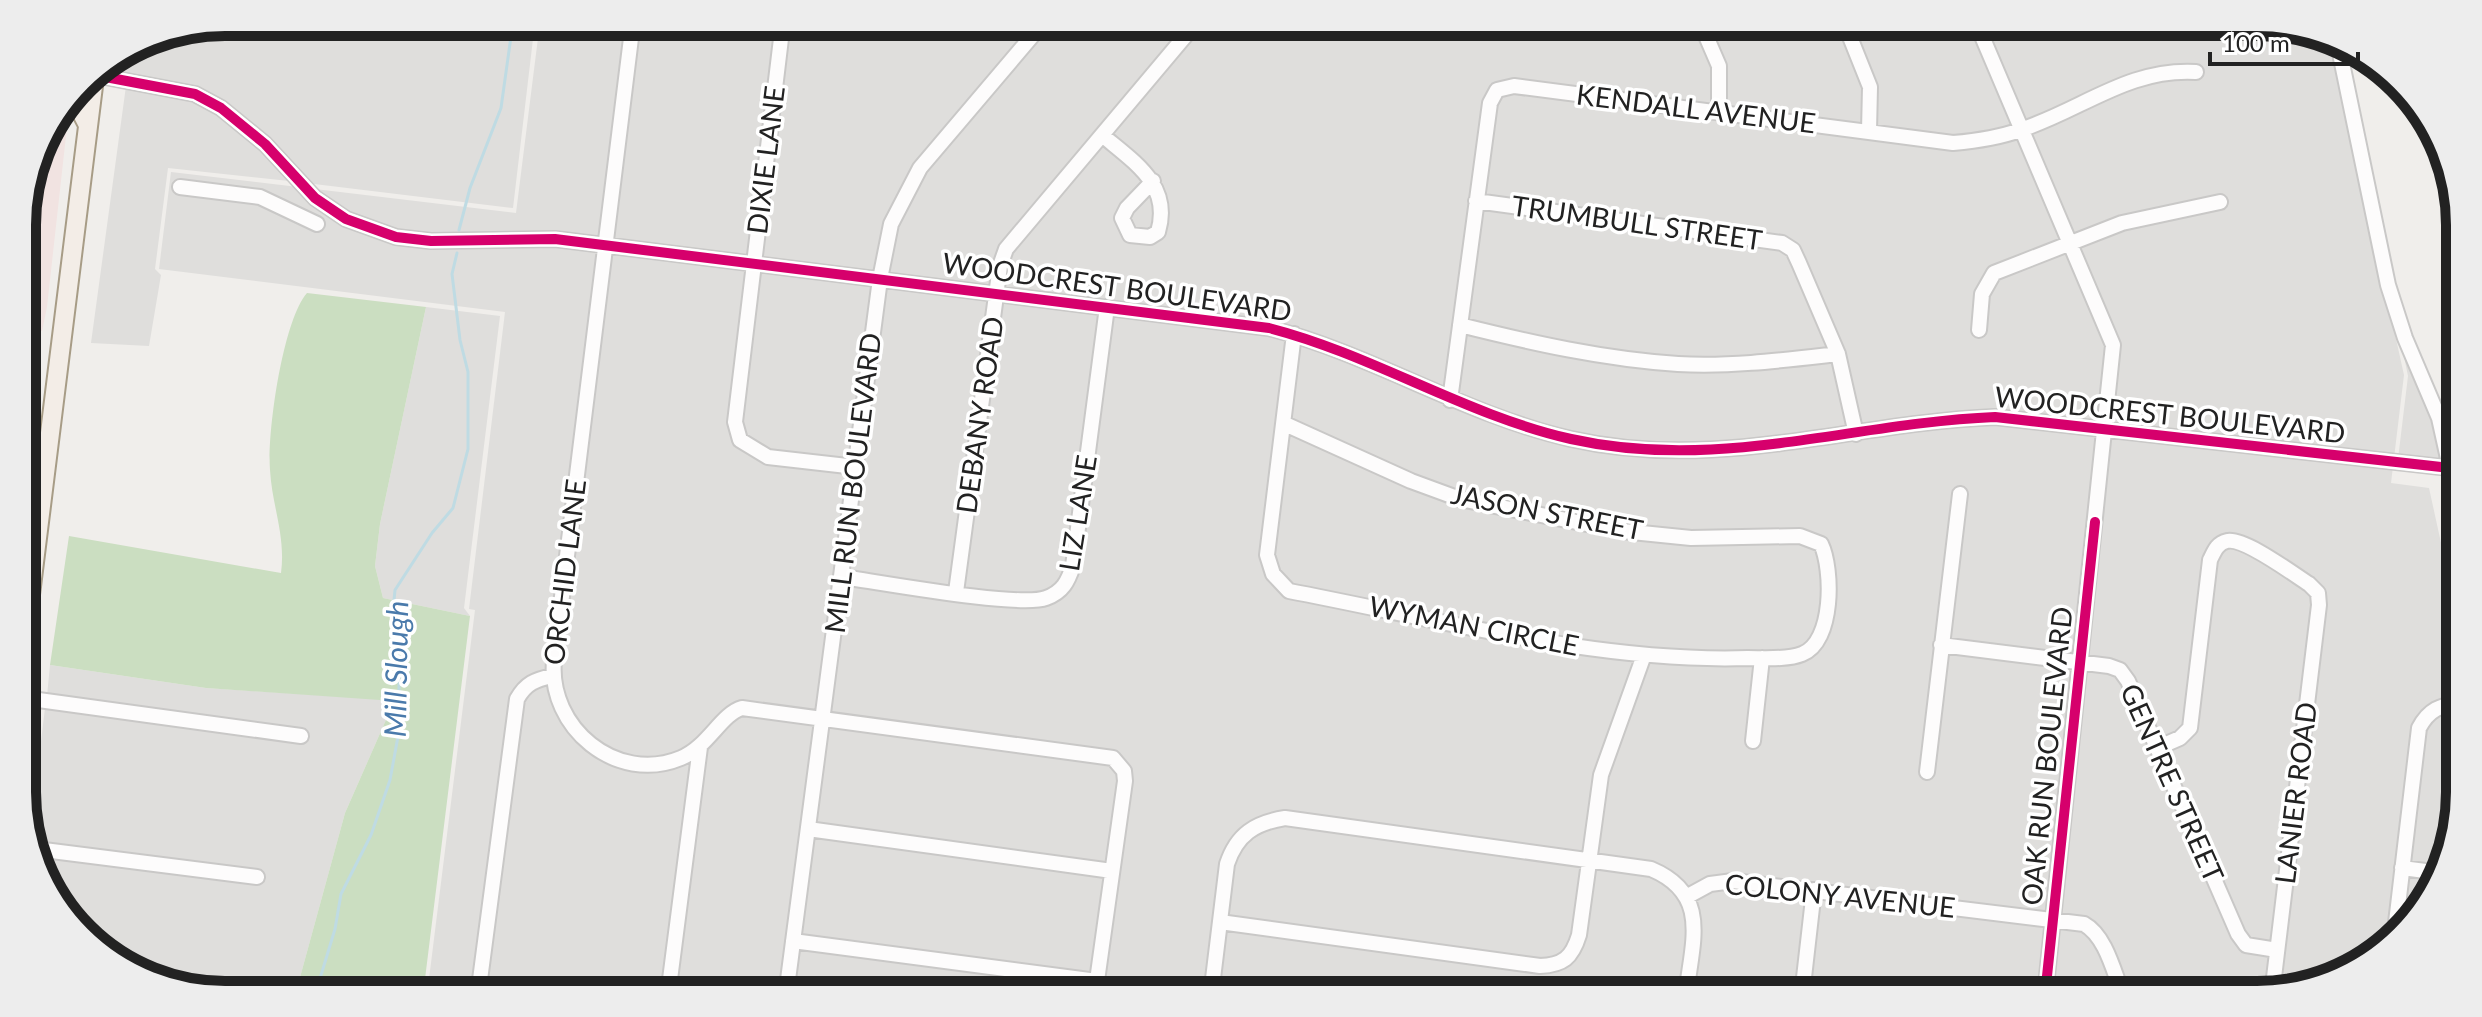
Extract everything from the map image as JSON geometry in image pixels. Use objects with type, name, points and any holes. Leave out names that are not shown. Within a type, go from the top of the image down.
[{"type":"main road","points":[[36,546],[91,91]]},
{"type":"main road","points":[[78,106],[88,126]]},
{"type":"street","name":"ORCHID LANE","points":[[631,36],[552,676],[558,700],[574,730],[587,743],[608,756],[632,763],[665,763],[700,747],[733,710],[742,708],[1104,756],[1120,764],[1125,781],[1112,871]]},
{"type":"street","name":"DIXIE LANE","points":[[781,36],[735,422],[740,440],[768,457],[856,467]]},
{"type":"street","name":"MILL RUN BOULEVARD","points":[[788,981],[880,279],[891,224],[920,168],[1032,36]]},
{"type":"street","name":"DEBANY ROAD","points":[[956,592],[996,294],[1006,249],[1185,36]]},
{"type":"street","points":[[1706,36],[1719,66],[1719,111]]},
{"type":"street","points":[[1850,36],[1870,87],[1869,131]]},
{"type":"street","name":"OAK RUN BOULEVARD","points":[[1982,36],[2113,345],[2047,981]]},
{"type":"street","points":[[2340,55],[2388,285],[2405,338],[2439,418],[2446,450]]},
{"type":"street","name":"KENDALL AVENUE","points":[[1450,400],[1490,103],[1497,90],[1514,86],[1953,143],[1982,141],[2022,130],[2144,75],[2168,71],[2196,72]]},
{"type":"street","name":"WOODCREST BOULEVARD","points":[[109,76],[153,84],[208,101],[246,126],[299,183],[346,219],[396,237],[431,241],[555,239],[1269,328],[1357,356],[1489,416],[1574,440],[1668,451],[1760,448],[1947,419],[1995,417],[2446,468]]},
{"type":"street","points":[[1102,135],[1153,181]]},
{"type":"street","points":[[277,203],[299,183]]},
{"type":"street","points":[[180,187],[242,193],[277,203],[317,224]]},
{"type":"street","name":"TRUMBULL STREET","points":[[1476,201],[1782,243],[1793,250],[1838,354],[1856,434]]},
{"type":"street","points":[[1979,330],[1982,294],[1994,273],[2122,223],[2220,202]]},
{"type":"street","name":"LIZ LANE","points":[[842,577],[1027,601],[1045,598],[1067,583],[1073,566],[1107,307]]},
{"type":"street","points":[[1460,325],[1541,345],[1680,364],[1761,363],[1838,354]]},
{"type":"street","name":"WYMAN CIRCLE","points":[[1294,334],[1267,555],[1273,574],[1289,591],[1644,655],[1762,658],[1801,655],[1816,646],[1825,624],[1829,562],[1821,544]]},
{"type":"street","name":"JASON STREET","points":[[1285,424],[1411,481],[1460,499],[1622,531],[1691,538],[1800,536],[1821,544]]},
{"type":"street","points":[[1927,772],[1960,494]]},
{"type":"street","name":"LANIER ROAD","points":[[2157,748],[2180,738],[2190,728],[2210,560],[2216,548],[2227,541],[2241,542],[2318,593],[2274,980]]},
{"type":"street","name":"GENTRE STREET","points":[[1941,645],[2120,670],[2238,934],[2246,945],[2277,950]]},
{"type":"street","points":[[1213,981],[1220,922],[1540,966],[1556,965],[1574,952],[1601,775],[1644,655]]},
{"type":"street","points":[[1753,741],[1762,658]]},
{"type":"street","points":[[480,981],[517,699],[523,688],[534,680],[552,676]]},
{"type":"street","points":[[36,700],[301,736]]},
{"type":"street","points":[[2396,920],[2419,728],[2426,715],[2446,705]]},
{"type":"street","points":[[670,981],[700,747]]},
{"type":"street","name":"COLONY AVENUE","points":[[1220,922],[1227,864],[1245,832],[1263,822],[1285,818],[1651,869],[1672,877],[1688,896],[1710,884],[1733,881],[2055,919],[2094,929],[2117,981]]},
{"type":"street","points":[[808,829],[1112,871],[1097,981]]},
{"type":"street","points":[[45,850],[257,877]]},
{"type":"street","points":[[2402,868],[2428,871]]},
{"type":"street","points":[[1804,981],[1814,890]]},
{"type":"street","points":[[1687,981],[1694,914],[1688,896]]},
{"type":"street","points":[[793,941],[1051,981]]},
{"type":"shaded area","points":[[533,36],[513,208],[306,183],[268,140],[224,103],[193,86],[114,72],[141,55],[176,42],[200,38]]},
{"type":"shaded area","points":[[538,36],[2257,36],[2318,46],[2332,52],[2404,375],[2391,483],[2429,488],[2446,566],[2446,792],[2436,853],[2407,907],[2372,942],[2341,962],[2318,971],[2269,981],[429,981],[475,610],[469,609],[505,312],[159,269],[171,172],[516,213]]},
{"type":"shaded area","points":[[126,86],[193,99],[219,113],[261,149],[289,181],[168,168],[155,269],[161,275],[149,346],[91,343]]},
{"type":"shaded area","points":[[68,120],[47,307],[42,331],[36,330],[36,213],[42,176],[55,141]]},
{"type":"shaded area","points":[[426,307],[500,316],[464,608],[470,616],[383,598],[375,566],[380,524]]},
{"type":"shaded area","points":[[2401,342],[2434,420],[2444,462],[2398,459],[2408,376]]},
{"type":"shaded area","points":[[50,665],[206,688],[380,699],[389,713],[345,813],[299,981],[222,981],[176,974],[141,962],[100,934],[68,897],[47,856],[260,884],[262,872],[44,844],[36,804],[36,783],[45,708],[305,742],[307,732],[47,696]]},
{"type":"shaded area","points":[[176,974],[224,981],[213,981]]},
{"type":"green space","points":[[307,293],[426,307],[380,524],[375,566],[383,598],[470,616],[425,981],[299,981],[345,813],[389,713],[380,700],[206,688],[50,665],[69,536],[281,573],[282,546],[270,470],[271,430],[278,377],[298,307]]},
{"type":"waterway","name":"Mill Slough","points":[[459,230],[470,188],[501,108],[511,36]]},
{"type":"waterway","name":"Mill Slough","points":[[319,981],[335,929],[341,894],[371,835],[390,780],[399,731],[399,657],[393,610],[395,590],[432,533],[453,508],[468,449],[468,372],[460,340],[452,274],[457,253]]},
{"type":"cycle path","points":[[108,77],[195,94],[221,108],[265,144],[315,198],[346,219],[396,237],[431,241],[555,239],[1269,328],[1346,353],[1494,415],[1571,439],[1625,448],[1732,448],[1995,417],[2446,468]]},
{"type":"cycle path","points":[[2046,981],[2095,522]]}]
